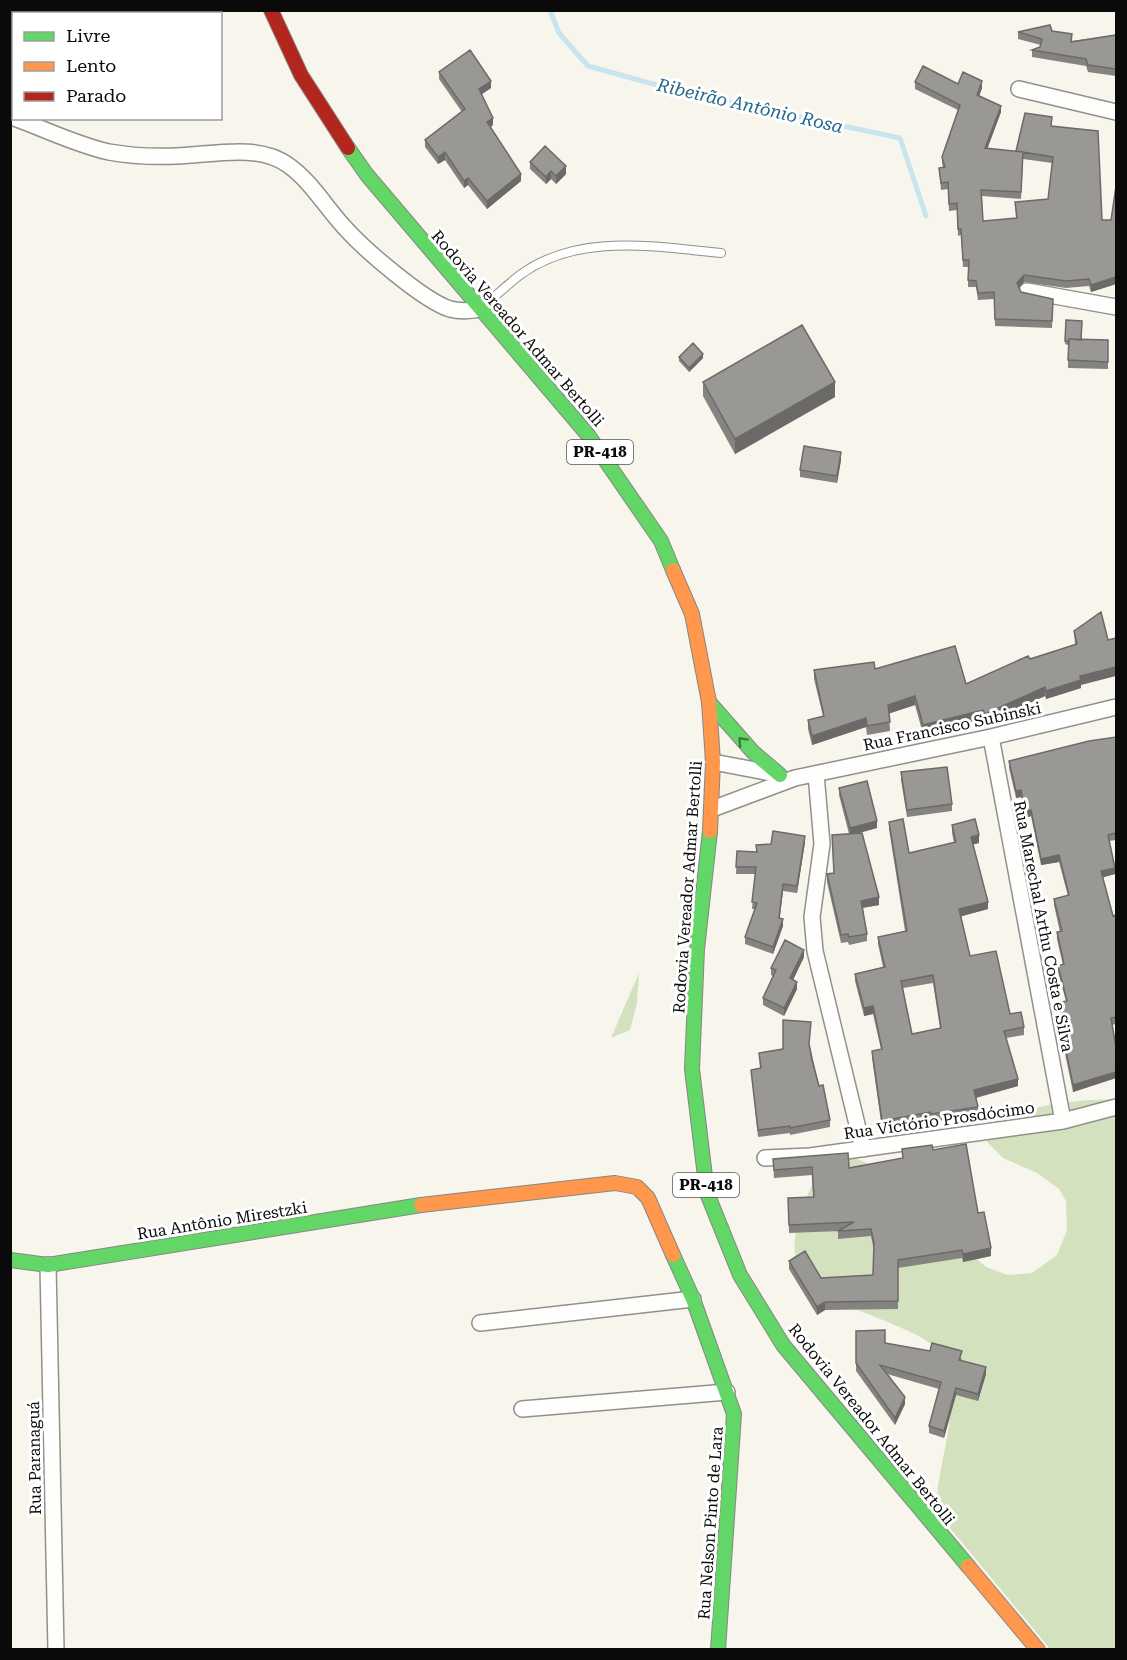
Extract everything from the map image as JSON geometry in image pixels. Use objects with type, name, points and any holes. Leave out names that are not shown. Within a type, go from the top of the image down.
[{"type":"main road","name":"Rodovia Vereador Admar Bertolli","points":[[271,10],[304,79],[335,132],[399,216],[588,435],[661,541],[692,614],[709,702],[713,762],[712,809],[697,949],[692,1069],[707,1193],[740,1275],[783,1345],[1038,1650]]},
{"type":"main road","points":[[709,702],[753,752],[788,776]]},
{"type":"main road","name":"Rua Nelson Pinto de Lara","points":[[439,1202],[615,1183],[637,1187],[648,1198],[693,1299],[734,1414],[718,1650]]},
{"type":"main road","name":"Rua Antônio Mirestzki","points":[[10,1260],[48,1265],[439,1202]]},
{"type":"street","points":[[1019,89],[1116,112]]},
{"type":"street","points":[[19,120],[107,151],[144,156],[230,152],[262,154],[287,164],[309,184],[345,229],[430,299],[447,308],[462,312],[481,309]]},
{"type":"street","points":[[1027,291],[1116,307]]},
{"type":"street","name":"Rua Francisco Subinski","points":[[713,762],[788,776],[816,774],[991,737],[1116,707]]},
{"type":"street","name":"Rua Marechal Arthu Costa e Silva","points":[[991,737],[1063,1121]]},
{"type":"street","points":[[816,774],[822,844],[812,917],[815,951],[863,1149]]},
{"type":"street","name":"Rua Francisco Subinski","points":[[712,809],[788,776]]},
{"type":"street","name":"Rua Victório Prosdócimo","points":[[765,1158],[810,1156],[1063,1121],[1116,1107]]},
{"type":"street","name":"Rua Paranaguá","points":[[48,1265],[56,1650]]},
{"type":"street","points":[[480,1323],[693,1299]]},
{"type":"street","points":[[522,1409],[727,1392]]},
{"type":"lane","points":[[481,309],[522,274],[563,254],[615,244],[721,253]]},
{"type":"lane","points":[[1015,1623],[1015,1641]]},
{"type":"green space","points":[[639,973],[637,1003],[630,1030],[611,1038]]},
{"type":"green space","points":[[1116,1099],[1116,1649],[1050,1649],[936,1511],[951,1400],[951,1382],[947,1363],[941,1352],[912,1333],[855,1309],[827,1294],[810,1278],[797,1260],[795,1237],[804,1204],[818,1174],[834,1158],[849,1157],[873,1166],[986,1267],[1008,1275],[1032,1273],[1057,1255],[1067,1230],[1066,1201],[1059,1189],[1037,1173],[1003,1158],[987,1142],[991,1125],[1021,1112],[1052,1104]]},
{"type":"building","points":[[1050,25],[1052,31],[1072,34],[1071,42],[1116,35],[1116,69],[1088,65],[1086,59],[1032,50],[1040,47],[1042,39],[1018,32]]},
{"type":"building","points":[[470,50],[491,81],[479,89],[493,118],[487,122],[521,174],[487,201],[468,178],[464,181],[445,152],[438,157],[425,140],[465,109],[439,72]]},
{"type":"building","points":[[923,66],[958,84],[963,72],[982,81],[977,95],[1001,106],[985,148],[1021,152],[1016,151],[1025,113],[1052,117],[1051,126],[1098,131],[1102,220],[1111,220],[1116,186],[1116,277],[1091,285],[1089,279],[1066,281],[1024,275],[1017,283],[1021,292],[1053,299],[1052,321],[995,319],[994,292],[978,293],[976,281],[968,280],[969,260],[963,260],[957,203],[949,204],[948,182],[941,183],[939,168],[945,167],[942,157],[960,105],[915,82]],"holes":[[[1023,152],[1053,157],[1048,199],[1015,202],[1017,218],[983,221],[981,190],[1021,192]]]},
{"type":"building","points":[[545,146],[566,166],[556,176],[551,171],[546,177],[530,162]]},
{"type":"building","points":[[1066,320],[1082,321],[1081,340],[1065,341]]},
{"type":"building","points":[[802,325],[835,382],[735,439],[703,382]]},
{"type":"building","points":[[1069,339],[1108,340],[1108,362],[1068,360]]},
{"type":"building","points":[[693,343],[703,354],[689,368],[679,357]]},
{"type":"building","points":[[804,446],[841,452],[837,476],[800,470]]},
{"type":"building","points":[[1101,612],[1108,640],[1116,638],[1116,667],[1080,676],[1081,680],[1046,691],[1045,687],[985,714],[983,710],[923,725],[915,696],[888,705],[890,722],[867,726],[866,718],[812,736],[808,720],[824,716],[814,670],[874,662],[875,669],[955,646],[966,684],[1028,656],[1030,659],[1077,644],[1074,631]]},
{"type":"building","points":[[1116,737],[1116,833],[1108,835],[1115,868],[1101,871],[1113,916],[1116,915],[1116,1017],[1111,1018],[1116,1047],[1116,1072],[1073,1085],[1056,1003],[1067,1001],[1058,966],[1064,964],[1057,932],[1062,931],[1054,899],[1069,895],[1059,855],[1041,859],[1031,810],[1025,811],[1021,790],[1016,791],[1009,761],[1089,741]]},
{"type":"building","points":[[947,767],[952,804],[907,810],[901,772]]},
{"type":"building","points":[[867,781],[877,821],[850,828],[839,788]]},
{"type":"building","points":[[903,819],[909,853],[956,842],[952,825],[975,819],[979,835],[971,837],[988,902],[959,909],[970,956],[996,951],[1010,1014],[1021,1012],[1024,1027],[1004,1031],[1018,1079],[974,1090],[978,1107],[931,1114],[930,1112],[882,1121],[872,1051],[882,1049],[873,1006],[864,1008],[855,974],[885,967],[878,937],[907,931],[889,822]],"holes":[[[933,975],[941,1028],[912,1034],[901,981]]]},
{"type":"building","points":[[773,831],[805,836],[797,886],[783,884],[779,918],[783,919],[773,947],[745,937],[757,903],[752,902],[756,867],[736,867],[737,851],[757,852],[756,845],[771,844]]},
{"type":"building","points":[[862,833],[879,897],[861,901],[867,934],[849,937],[848,934],[841,935],[827,874],[834,873],[832,835]]},
{"type":"building","points":[[785,940],[804,950],[790,978],[797,982],[784,1008],[763,998],[776,970],[771,968]]},
{"type":"building","points":[[783,1020],[811,1022],[809,1044],[812,1060],[819,1086],[823,1085],[830,1120],[790,1128],[790,1126],[758,1130],[751,1070],[761,1068],[759,1053],[783,1049]]},
{"type":"building","points":[[966,1144],[978,1213],[984,1212],[991,1248],[963,1254],[962,1250],[898,1260],[898,1301],[825,1302],[817,1307],[789,1261],[805,1251],[821,1278],[873,1275],[874,1243],[871,1229],[838,1231],[854,1222],[789,1225],[788,1198],[814,1197],[812,1167],[774,1170],[773,1159],[848,1153],[849,1168],[903,1158],[902,1149],[932,1145],[933,1150]]},
{"type":"building","points":[[885,1330],[885,1343],[930,1351],[932,1343],[962,1351],[959,1360],[986,1367],[978,1394],[956,1388],[944,1431],[929,1426],[941,1382],[880,1365],[905,1397],[895,1418],[856,1363],[856,1331]]},
{"type":"waterway","name":"Ribeirão Antônio Rosa","points":[[550,10],[559,33],[588,66],[682,92],[900,138],[926,216]]},
{"type":"traffic: fast","points":[[348,148],[367,175],[588,435],[661,541],[673,570]]},
{"type":"traffic: fast","points":[[709,702],[753,752],[780,775]]},
{"type":"traffic: fast","points":[[710,831],[697,949],[692,1069],[707,1193],[740,1275],[783,1345],[968,1566]]},
{"type":"traffic: fast","points":[[10,1260],[48,1265],[421,1205]]},
{"type":"traffic: fast","points":[[673,1255],[693,1299],[734,1414],[718,1650]]},
{"type":"traffic: slow","points":[[673,570],[692,614],[709,702],[713,762],[710,831]]},
{"type":"traffic: slow","points":[[421,1205],[615,1183],[637,1187],[648,1198],[673,1255]]},
{"type":"traffic: slow","points":[[968,1566],[1038,1650]]},
{"type":"traffic: jam","points":[[271,10],[301,75],[348,148]]}]
